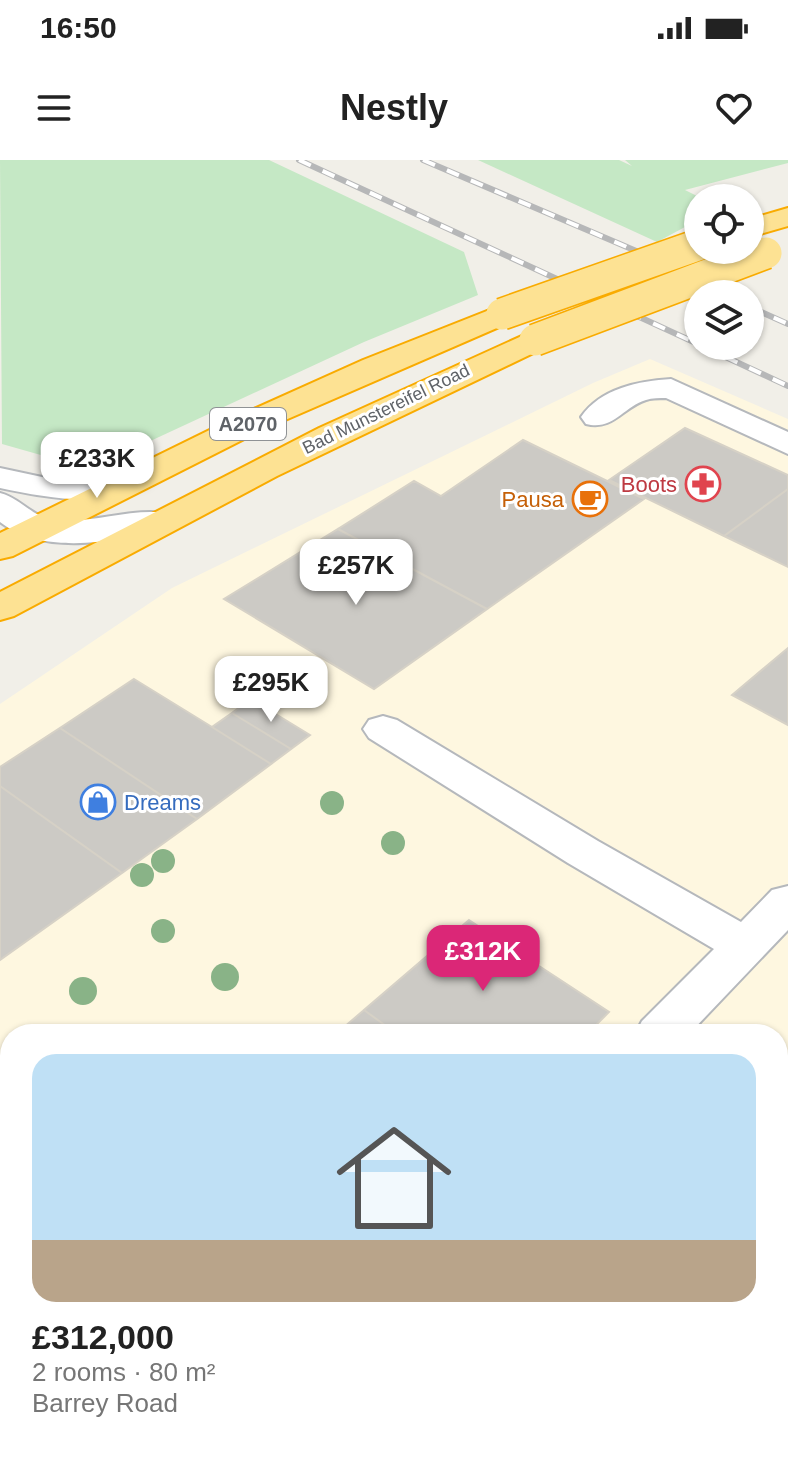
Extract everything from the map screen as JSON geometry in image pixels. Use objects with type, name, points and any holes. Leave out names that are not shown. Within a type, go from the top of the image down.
[{"type":"highway","name":"Bad Munstereifel Road","points":[[0,608],[157,521],[391,404],[768,243],[788,217]]},
{"type":"highway","name":"Bad Munstereifel Road","points":[[0,548],[118,487],[346,378],[502,314],[684,250]]},
{"type":"street","points":[[597,417],[637,391],[671,388],[788,444]]},
{"type":"street","points":[[0,478],[56,490],[118,487]]},
{"type":"street","points":[[0,503],[6,511],[36,528],[88,531],[157,521]]},
{"type":"street","points":[[383,729],[583,852],[745,945]]},
{"type":"street","points":[[669,1024],[788,902]]},
{"type":"shaded area","points":[[650,359],[788,419],[788,1024],[0,1024],[0,704],[172,588],[593,383]]},
{"type":"green space","points":[[0,160],[269,160],[464,252],[478,295],[364,342],[90,469],[2,444]]},
{"type":"green space","points":[[478,160],[619,160],[632,166],[625,160],[788,160],[788,163],[708,184],[684,184],[684,228],[657,242]]},
{"type":"building","name":"Boots","points":[[685,428],[788,475],[788,489],[724,536],[609,480]]},
{"type":"building","points":[[523,440],[644,499],[487,609],[338,529],[414,481],[441,496]]},
{"type":"building","points":[[788,489],[788,567],[724,536]]},
{"type":"building","points":[[338,529],[487,609],[374,689],[224,599]]},
{"type":"building","points":[[788,648],[788,725],[732,695]]},
{"type":"building","points":[[134,679],[271,764],[197,819],[60,728]]},
{"type":"building","points":[[251,699],[310,735],[291,749],[232,713]]},
{"type":"building","points":[[232,713],[291,749],[271,764],[212,727]]},
{"type":"building","name":"Dreams","points":[[60,728],[197,819],[122,873],[0,786],[0,767]]},
{"type":"building","points":[[0,786],[122,873],[0,960]]},
{"type":"building","points":[[469,920],[609,1012],[597,1024],[383,1024],[364,1010]]},
{"type":"building","points":[[364,1010],[383,1024],[348,1024]]},
{"type":"railway","points":[[299,160],[684,338]]},
{"type":"railway","points":[[423,160],[704,280]]},
{"type":"railway","points":[[764,313],[788,324]]},
{"type":"railway","points":[[732,360],[788,386]]},
{"type":"place","name":"Boots","points":[[703,484]]},
{"type":"place","name":"Pausa","points":[[590,499]]},
{"type":"place","name":"Dreams","points":[[98,802]]}]
